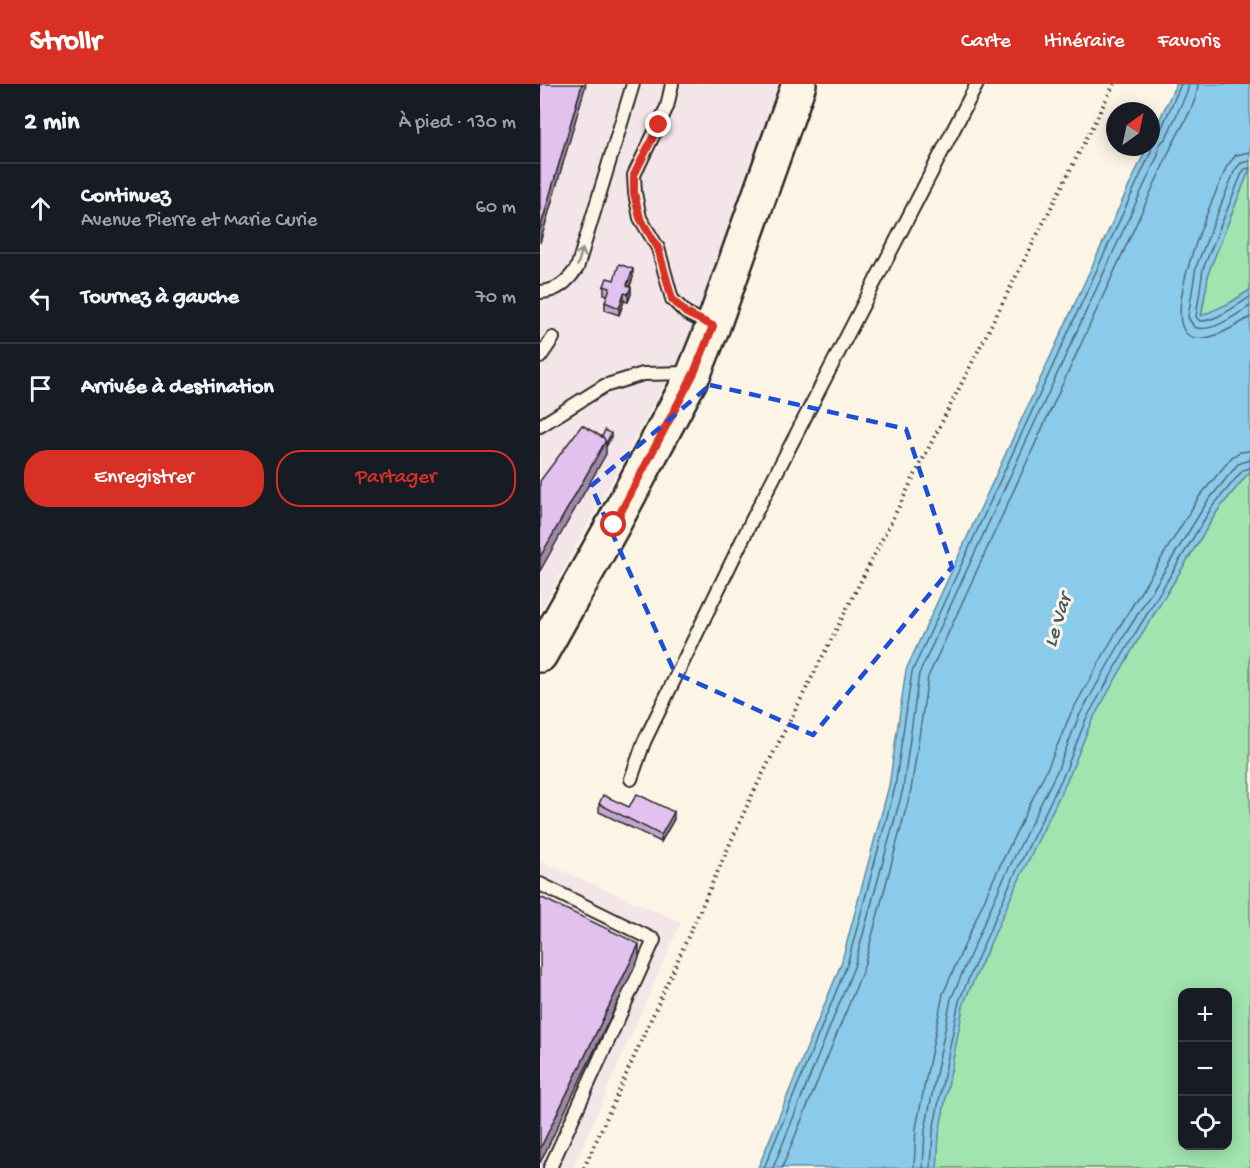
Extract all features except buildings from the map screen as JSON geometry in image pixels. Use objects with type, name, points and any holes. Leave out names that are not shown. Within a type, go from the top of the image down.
[{"type":"main road","points":[[540,655],[614,525],[694,373],[713,326],[799,84]]},
{"type":"lane","points":[[540,292],[549,292],[565,284],[577,268],[633,84]]},
{"type":"lane","points":[[672,84],[667,107],[634,175],[634,193],[640,218],[658,248],[672,299],[686,313],[713,326]]},
{"type":"lane","points":[[631,779],[644,742],[752,520],[977,84]]},
{"type":"lane","points":[[540,357],[553,338]]},
{"type":"lane","points":[[540,426],[603,386],[643,374],[694,373]]},
{"type":"lane","points":[[540,884],[654,940],[550,1168]]},
{"type":"path","points":[[584,1168],[752,795],[1114,84]]},
{"type":"highlighted area","points":[[710,385],[906,429],[952,567],[813,735],[675,673],[591,486]]},
{"type":"shaded area","points":[[540,84],[778,84],[706,309],[540,612]]},
{"type":"shaded area","points":[[540,861],[681,922],[573,1168],[540,1168]]},
{"type":"green space","points":[[1250,168],[1250,290],[1201,317],[1209,271]]},
{"type":"green space","points":[[1250,471],[1250,1168],[937,1168],[939,1133],[964,1002],[1015,888],[1070,774],[1091,722],[1138,640],[1218,510]]},
{"type":"water","name":"Le Var","points":[[1176,84],[1250,84],[1250,168],[1209,271],[1201,316],[1230,303],[1250,290],[1250,471],[1218,510],[1138,640],[1091,722],[1070,774],[1015,888],[964,1002],[939,1133],[937,1168],[758,1168],[841,964],[889,786],[906,670],[1143,156],[1160,156],[1160,119]]},
{"type":"route","points":[[614,525],[694,373],[713,326],[686,313],[672,299],[658,248],[640,218],[634,193],[634,175],[659,125]]}]
